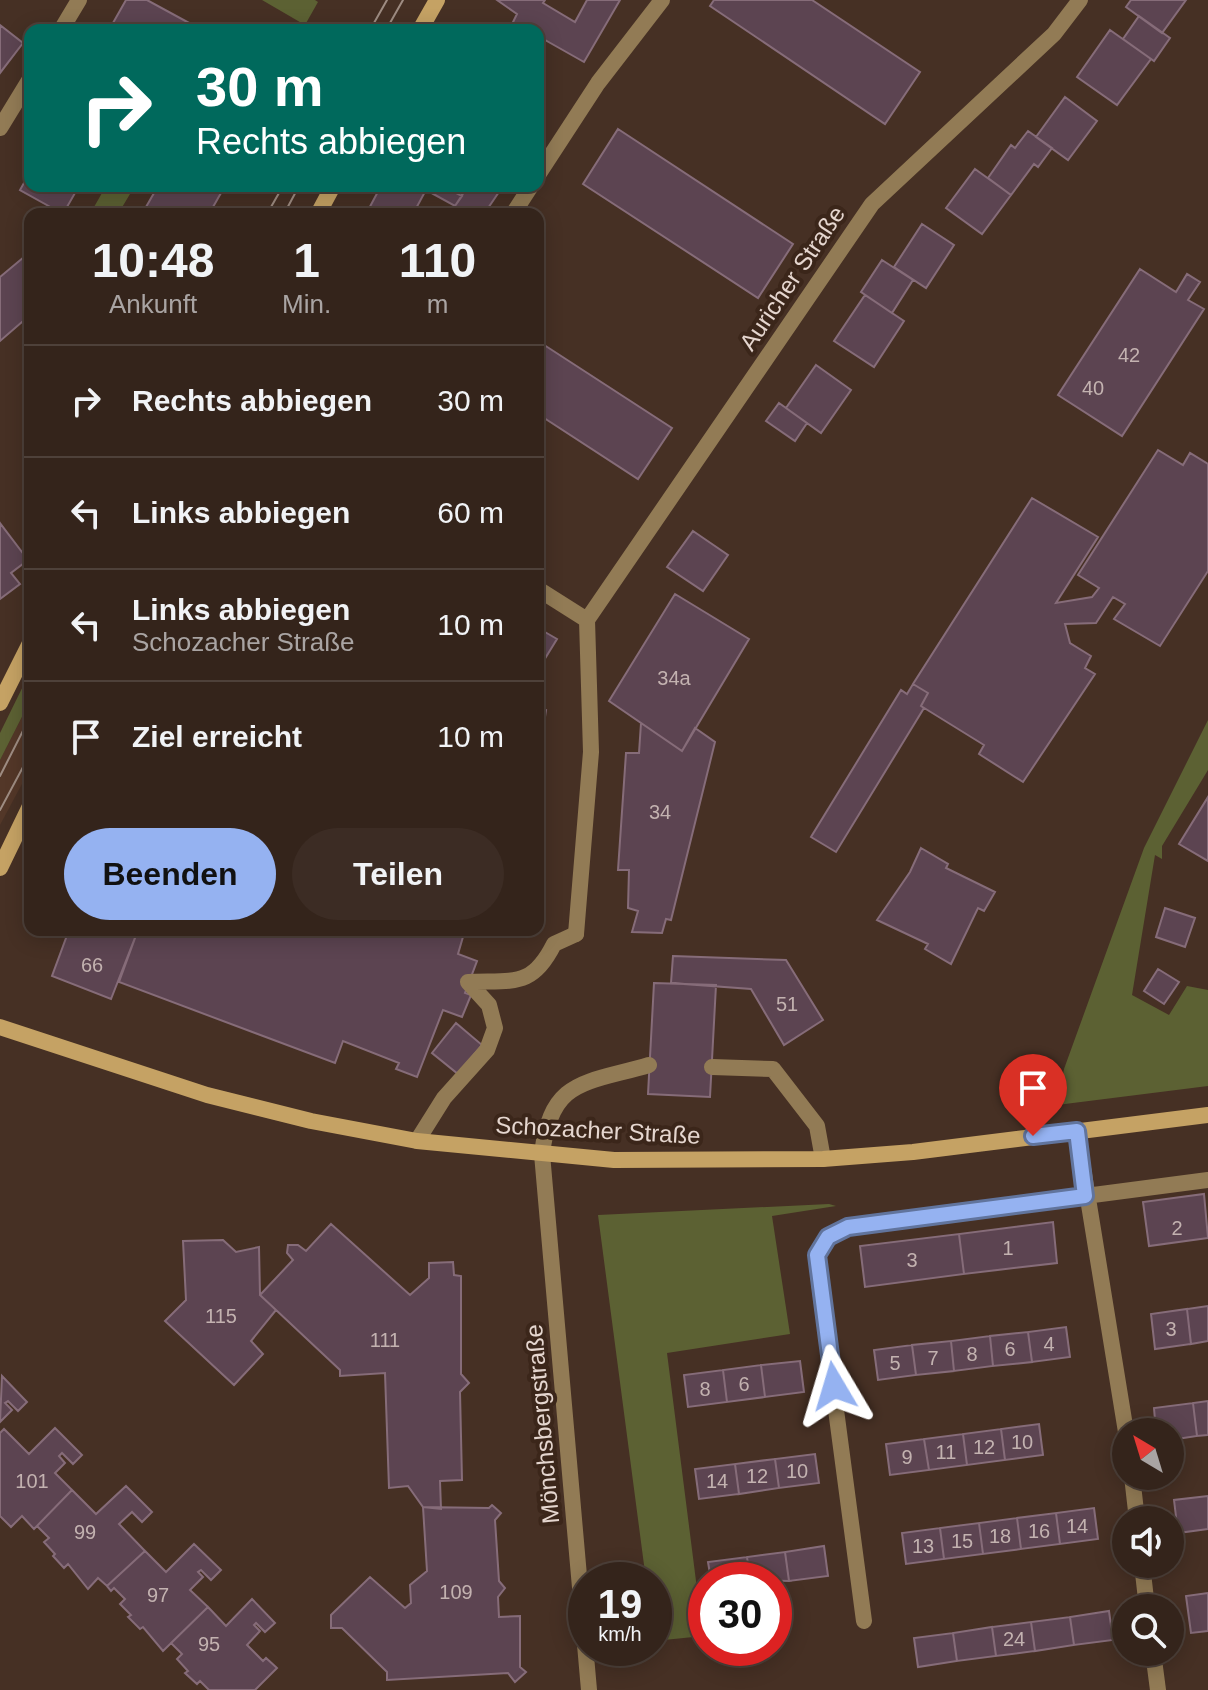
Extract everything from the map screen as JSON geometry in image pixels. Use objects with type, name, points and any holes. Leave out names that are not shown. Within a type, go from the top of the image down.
[{"type":"main road","points":[[423,24],[437,0]]},
{"type":"main road","points":[[0,703],[24,655]]},
{"type":"main road","points":[[0,868],[24,818]]},
{"type":"main road","name":"Schozacher Straße","points":[[0,1027],[207,1095],[311,1121],[417,1141],[614,1160],[823,1159],[1208,1115]]},
{"type":"street","points":[[65,24],[79,0]]},
{"type":"street","points":[[544,166],[598,83],[662,0]]},
{"type":"street","name":"Auricher Straße","points":[[587,620],[872,204],[1054,34],[1080,0]]},
{"type":"street","points":[[0,128],[24,89]]},
{"type":"street","points":[[417,1141],[444,1098],[487,1050],[495,1028],[489,1005],[468,982],[527,978],[542,968],[554,944],[576,934],[591,752],[587,620],[544,593]]},
{"type":"street","name":"Mönchsbergstraße","points":[[589,1690],[542,1154],[546,1120],[554,1106],[572,1088],[649,1065]]},
{"type":"street","points":[[712,1067],[773,1069],[817,1126],[823,1159]]},
{"type":"street","points":[[1077,1131],[1085,1196],[1124,1418]]},
{"type":"street","points":[[864,1621],[817,1255],[828,1237],[848,1227],[1208,1180]]},
{"type":"street","points":[[1155,1666],[1158,1690]]},
{"type":"shaded area","points":[[24,713],[24,780],[0,825],[0,760]]},
{"type":"green space","points":[[262,0],[315,0],[318,2],[303,24]]},
{"type":"green space","points":[[103,192],[130,194],[122,208],[93,208]]},
{"type":"green space","points":[[24,684],[24,713],[0,760],[0,733]]},
{"type":"green space","points":[[1208,720],[1208,770],[1162,846],[1162,859],[1155,855],[1132,995],[1169,1015],[1187,986],[1208,990],[1208,1086],[1057,1105],[1064,1069],[1144,848]]},
{"type":"green space","points":[[836,1206],[772,1216],[790,1334],[667,1353],[694,1562],[688,1562],[688,1638],[672,1639],[672,1562],[644,1562],[598,1215]]},
{"type":"building","points":[[126,0],[147,0],[191,24],[112,24]]},
{"type":"building","points":[[497,0],[545,0],[543,3],[575,22],[587,0],[620,0],[584,62],[544,39],[544,24],[513,22],[517,14]]},
{"type":"building","points":[[714,0],[812,0],[920,72],[885,124],[710,6]]},
{"type":"building","points":[[1131,0],[1186,0],[1162,33],[1126,7]]},
{"type":"building","points":[[1139,16],[1170,38],[1154,61],[1123,39]]},
{"type":"building","points":[[0,25],[23,43],[0,73]]},
{"type":"building","points":[[1110,30],[1151,59],[1117,105],[1077,77]]},
{"type":"building","points":[[1065,97],[1097,121],[1068,160],[1036,137]]},
{"type":"building","points":[[618,129],[793,244],[758,298],[583,184]]},
{"type":"building","points":[[1028,131],[1052,148],[1038,167],[1034,164],[1011,195],[988,178],[1011,145],[1015,148]]},
{"type":"building","points":[[975,169],[1011,195],[982,234],[946,208]]},
{"type":"building","points":[[24,183],[24,192],[76,192],[66,208],[52,208],[20,190]]},
{"type":"building","points":[[155,192],[222,192],[212,208],[145,208]]},
{"type":"building","points":[[378,192],[425,192],[416,208],[369,208]]},
{"type":"building","points":[[430,192],[454,192],[462,196],[455,206]]},
{"type":"building","points":[[464,192],[499,192],[488,208],[455,206]]},
{"type":"building","points":[[922,224],[954,245],[926,288],[894,267]]},
{"type":"building","points":[[24,257],[24,320],[0,341],[0,277]]},
{"type":"building","points":[[882,260],[913,280],[892,313],[861,292]]},
{"type":"building","points":[[1140,269],[1176,292],[1187,274],[1200,282],[1188,300],[1204,309],[1122,436],[1058,395]]},
{"type":"building","points":[[865,295],[904,321],[874,367],[834,341]]},
{"type":"building","points":[[544,345],[672,428],[638,479],[544,418]]},
{"type":"building","points":[[816,365],[851,390],[821,433],[786,408]]},
{"type":"building","points":[[779,403],[807,423],[795,441],[766,421]]},
{"type":"building","points":[[1158,450],[1183,465],[1190,453],[1208,464],[1208,571],[1160,646],[1114,619],[1125,604],[1113,597],[1096,623],[1065,624],[1070,643],[1091,656],[1085,668],[1095,674],[1023,782],[979,754],[984,745],[921,706],[928,693],[913,684],[1032,498],[1098,537],[1056,603],[1092,597],[1099,588],[1078,575]]},
{"type":"building","points":[[0,523],[24,555],[24,563],[11,573],[20,584],[0,599]]},
{"type":"building","points":[[693,531],[728,555],[703,591],[667,567]]},
{"type":"building","points":[[675,594],[749,639],[682,751],[609,701]]},
{"type":"building","points":[[544,631],[557,639],[544,660]]},
{"type":"building","points":[[913,684],[928,693],[921,706],[924,708],[836,852],[811,837],[901,690],[907,694]]},
{"type":"building","points":[[641,723],[682,751],[695,728],[715,742],[671,920],[666,919],[662,933],[632,932],[638,911],[628,908],[629,870],[618,870],[626,753],[639,753]]},
{"type":"building","points":[[1208,797],[1208,861],[1179,844]]},
{"type":"building","points":[[921,848],[948,864],[946,868],[995,892],[984,911],[978,908],[951,964],[925,949],[928,944],[877,920],[910,872]]},
{"type":"building","points":[[1165,908],[1195,918],[1185,947],[1156,937]]},
{"type":"building","points":[[67,936],[136,936],[111,999],[52,976]]},
{"type":"building","points":[[136,936],[463,936],[458,954],[477,961],[465,993],[471,995],[462,1017],[443,1010],[417,1077],[396,1069],[399,1063],[343,1041],[335,1063],[119,982]]},
{"type":"building","points":[[673,956],[786,960],[823,1020],[784,1045],[751,989],[671,983]]},
{"type":"building","points":[[1158,969],[1179,982],[1164,1004],[1144,991]]},
{"type":"building","points":[[654,983],[716,985],[710,1097],[648,1094]]},
{"type":"building","points":[[456,1023],[482,1045],[458,1074],[432,1053]]},
{"type":"building","points":[[1204,1194],[1208,1238],[1149,1246],[1143,1202]]},
{"type":"building","points":[[1053,1222],[1057,1263],[964,1274],[959,1234]]},
{"type":"building","points":[[331,1224],[410,1295],[429,1278],[429,1263],[453,1262],[454,1275],[461,1276],[461,1374],[469,1383],[460,1392],[462,1480],[440,1481],[441,1509],[423,1507],[408,1486],[389,1488],[385,1373],[340,1376],[340,1370],[260,1295],[293,1260],[287,1253],[288,1245],[298,1245],[306,1251]]},
{"type":"building","points":[[959,1234],[964,1274],[865,1287],[860,1246]]},
{"type":"building","points":[[223,1240],[236,1252],[259,1247],[260,1295],[276,1310],[251,1341],[263,1354],[234,1385],[165,1321],[186,1300],[183,1241]]},
{"type":"building","points":[[1208,1306],[1208,1341],[1191,1344],[1187,1309]]},
{"type":"building","points":[[1187,1309],[1191,1344],[1155,1349],[1151,1314]]},
{"type":"building","points":[[1066,1327],[1070,1357],[1032,1362],[1028,1332]]},
{"type":"building","points":[[1028,1332],[1032,1362],[993,1366],[990,1336]]},
{"type":"building","points":[[990,1336],[993,1366],[954,1371],[951,1341]]},
{"type":"building","points":[[951,1341],[954,1371],[916,1375],[912,1345]]},
{"type":"building","points":[[912,1345],[916,1375],[878,1380],[874,1350]]},
{"type":"building","points":[[800,1361],[804,1392],[765,1397],[761,1365]]},
{"type":"building","points":[[761,1365],[765,1397],[727,1402],[723,1370]]},
{"type":"building","points":[[723,1370],[727,1402],[688,1407],[684,1375]]},
{"type":"building","points":[[2,1376],[27,1402],[18,1411],[8,1401],[5,1403],[12,1410],[0,1422]]},
{"type":"building","points":[[1208,1401],[1208,1435],[1197,1436],[1193,1403]]},
{"type":"building","points":[[1193,1403],[1197,1436],[1184,1438],[1184,1418],[1155,1418],[1154,1408]]},
{"type":"building","points":[[1039,1424],[1043,1455],[1005,1460],[1001,1429]]},
{"type":"building","points":[[55,1428],[82,1455],[73,1464],[62,1453],[59,1456],[65,1463],[55,1473],[72,1490],[34,1529],[22,1516],[11,1527],[0,1516],[0,1433],[4,1429],[29,1454]]},
{"type":"building","points":[[1001,1429],[1005,1460],[967,1465],[963,1434]]},
{"type":"building","points":[[963,1434],[967,1465],[929,1470],[924,1439]]},
{"type":"building","points":[[924,1439],[929,1470],[890,1475],[886,1444]]},
{"type":"building","points":[[815,1454],[819,1483],[779,1488],[775,1459]]},
{"type":"building","points":[[775,1459],[779,1488],[739,1494],[735,1464]]},
{"type":"building","points":[[735,1464],[739,1494],[699,1499],[695,1469]]},
{"type":"building","points":[[126,1486],[152,1512],[142,1522],[132,1512],[119,1524],[145,1551],[107,1586],[98,1578],[88,1589],[68,1564],[64,1568],[53,1556],[55,1554],[44,1542],[49,1538],[37,1526],[72,1490],[96,1514]]},
{"type":"building","points":[[1208,1496],[1208,1529],[1184,1532],[1184,1506],[1175,1506],[1174,1500]]},
{"type":"building","points":[[492,1505],[501,1513],[495,1520],[499,1581],[505,1588],[498,1597],[499,1617],[520,1616],[520,1667],[526,1672],[515,1682],[508,1673],[387,1680],[387,1672],[342,1628],[331,1628],[331,1615],[370,1577],[405,1608],[411,1603],[410,1585],[427,1571],[423,1507],[489,1508]]},
{"type":"building","points":[[1094,1508],[1098,1539],[1060,1544],[1056,1513]]},
{"type":"building","points":[[1056,1513],[1060,1544],[1021,1549],[1017,1518]]},
{"type":"building","points":[[1017,1518],[1021,1549],[983,1554],[979,1523]]},
{"type":"building","points":[[979,1523],[983,1554],[944,1559],[940,1528]]},
{"type":"building","points":[[940,1528],[944,1559],[906,1564],[902,1533]]},
{"type":"building","points":[[194,1544],[221,1570],[211,1580],[201,1570],[198,1572],[203,1577],[190,1590],[208,1607],[163,1651],[143,1627],[140,1629],[128,1617],[131,1615],[120,1604],[125,1599],[114,1588],[111,1591],[107,1586],[145,1551],[166,1572]]},
{"type":"building","points":[[824,1546],[828,1576],[792,1581],[792,1562],[786,1562],[785,1552]]},
{"type":"building","points":[[785,1552],[786,1562],[748,1562],[747,1557]]},
{"type":"building","points":[[747,1557],[748,1562],[708,1562]]},
{"type":"building","points":[[1208,1593],[1208,1631],[1191,1633],[1186,1596]]},
{"type":"building","points":[[252,1599],[275,1623],[265,1632],[256,1623],[254,1625],[260,1631],[247,1645],[263,1661],[266,1658],[277,1668],[255,1690],[209,1690],[200,1681],[197,1684],[185,1673],[188,1671],[177,1659],[182,1654],[171,1643],[208,1607],[226,1626]]},
{"type":"building","points":[[1109,1611],[1112,1640],[1074,1645],[1070,1617]]},
{"type":"building","points":[[1070,1617],[1074,1645],[1035,1651],[1031,1622]]},
{"type":"building","points":[[1031,1622],[1035,1651],[996,1656],[992,1627]]},
{"type":"building","points":[[992,1627],[996,1656],[957,1661],[953,1633]]},
{"type":"building","points":[[953,1633],[957,1661],[918,1667],[914,1638]]},
{"type":"tram line","points":[[373,24],[387,0]]},
{"type":"tram line","points":[[389,24],[403,0]]},
{"type":"tram line","points":[[270,208],[280,192]]},
{"type":"tram line","points":[[287,208],[296,192]]},
{"type":"tram line","points":[[0,776],[24,729]]},
{"type":"tram line","points":[[0,810],[24,765]]},
{"type":"route","points":[[834,1386],[817,1255],[828,1237],[848,1227],[1085,1196],[1077,1131],[1033,1136]]}]
